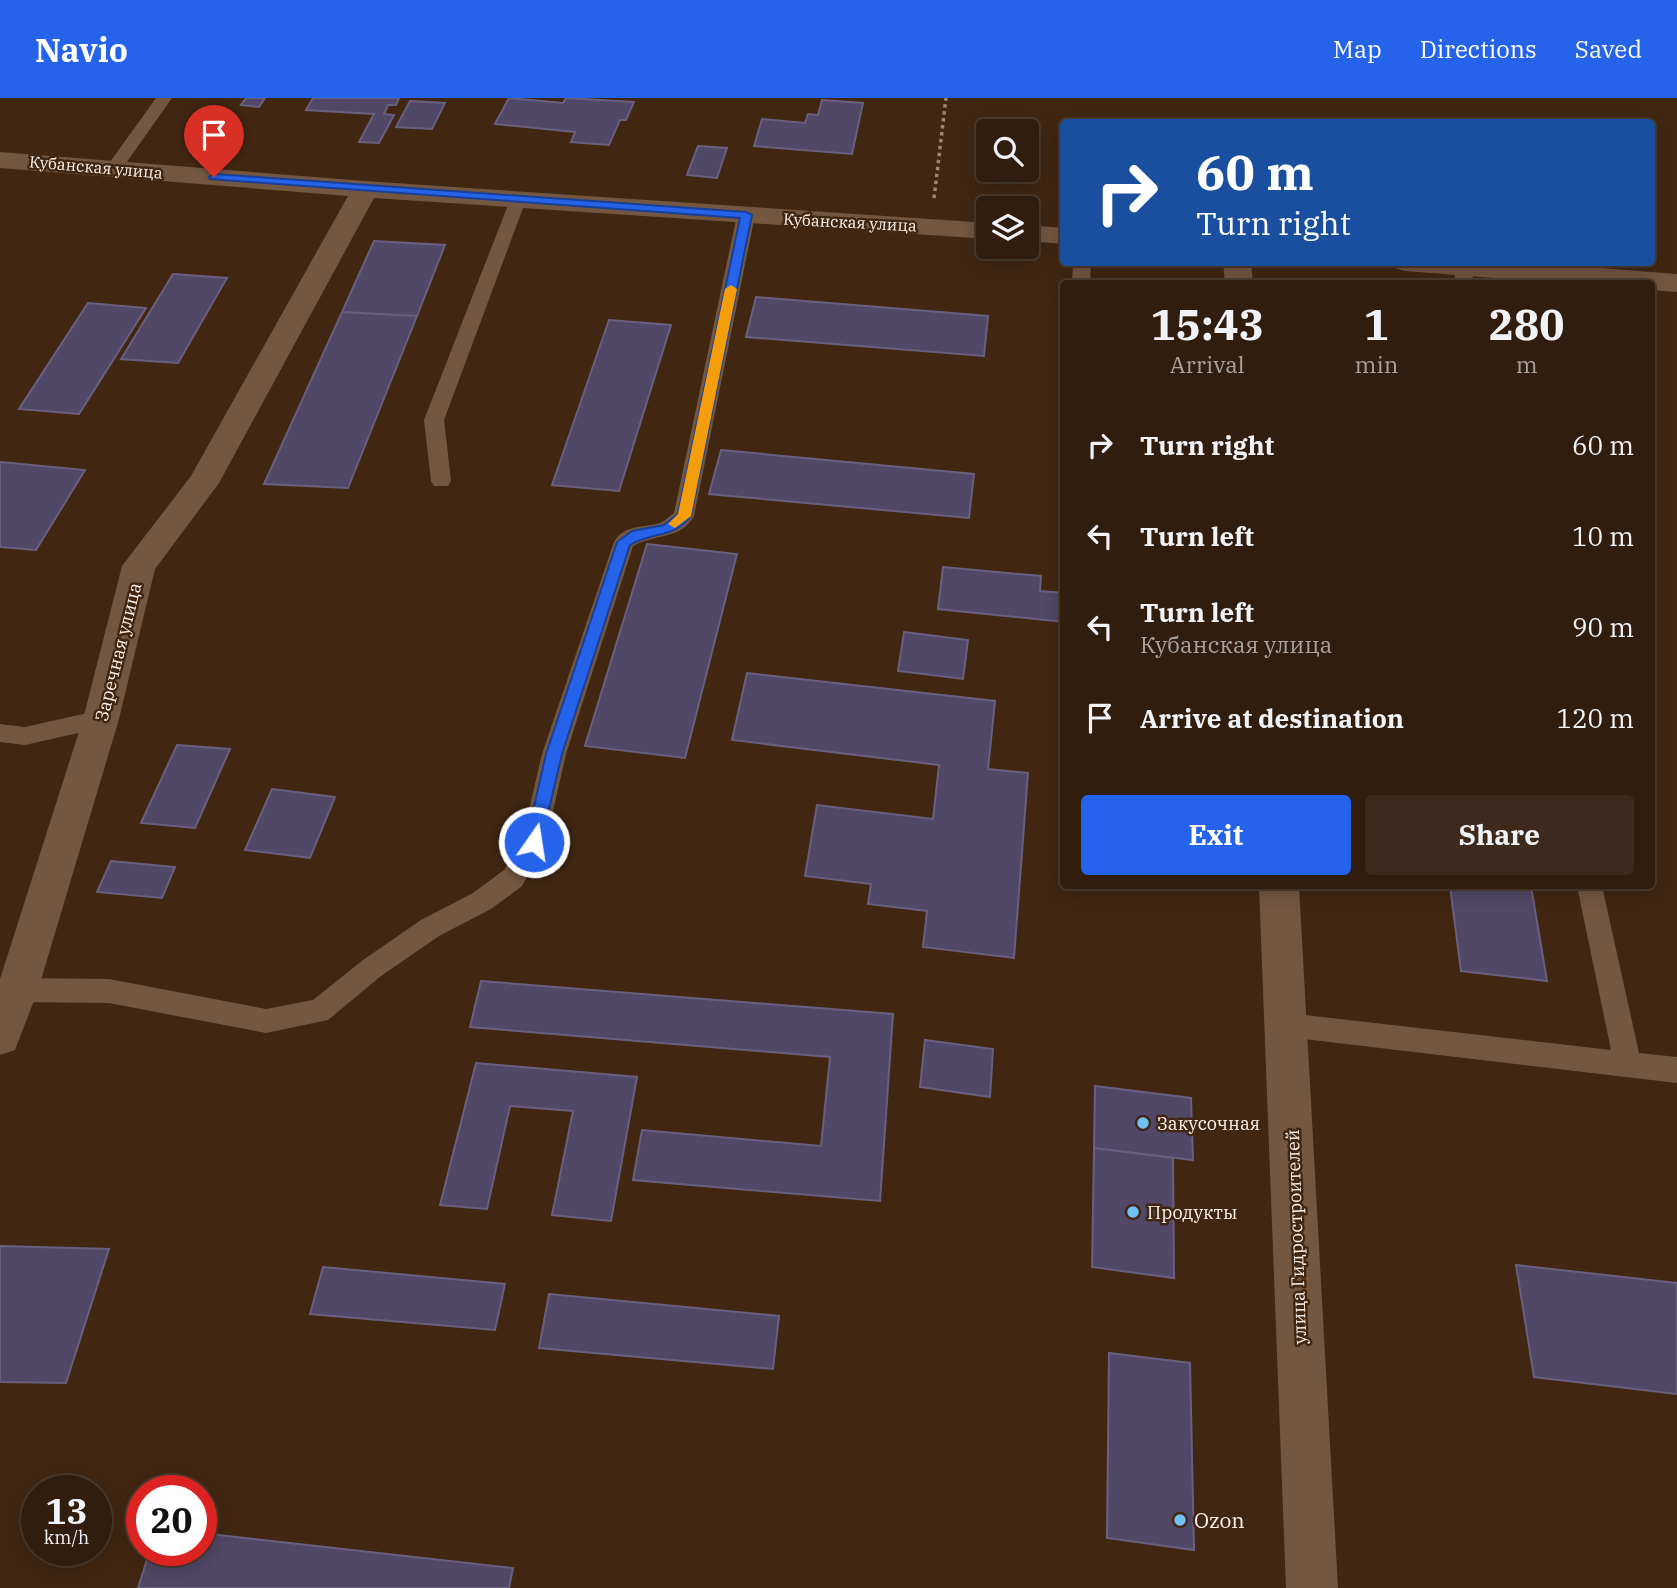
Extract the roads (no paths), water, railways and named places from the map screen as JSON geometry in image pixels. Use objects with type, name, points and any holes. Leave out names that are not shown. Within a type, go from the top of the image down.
[{"type":"street","name":"Кубанская улица","points":[[0,160],[518,200],[976,230]]},
{"type":"street","name":"Заречная улица","points":[[0,1036],[17,990],[101,719],[139,566],[203,482],[365,189]]},
{"type":"street","points":[[1039,234],[1060,236]]},
{"type":"street","points":[[1423,266],[1464,275],[1597,280]]},
{"type":"street","points":[[1655,282],[1677,283]]},
{"type":"street","name":"улица Гидростроителей","points":[[1279,889],[1312,1588]]},
{"type":"lane","points":[[113,169],[164,98]]},
{"type":"lane","points":[[441,481],[434,420],[518,200]]},
{"type":"lane","points":[[17,990],[109,991],[266,1021],[320,1012],[372,968],[430,928],[482,901],[513,878],[534,842],[554,754],[624,542],[637,534],[668,529],[684,516],[746,215]]},
{"type":"lane","points":[[0,733],[25,736],[101,719]]},
{"type":"lane","points":[[1591,889],[1628,1065]]},
{"type":"lane","points":[[1287,1025],[1677,1070]]},
{"type":"place","name":"Закусочная","points":[[1143,1123]]},
{"type":"place","name":"Продукты","points":[[1133,1212]]},
{"type":"place","name":"Ozon","points":[[1180,1520]]}]
